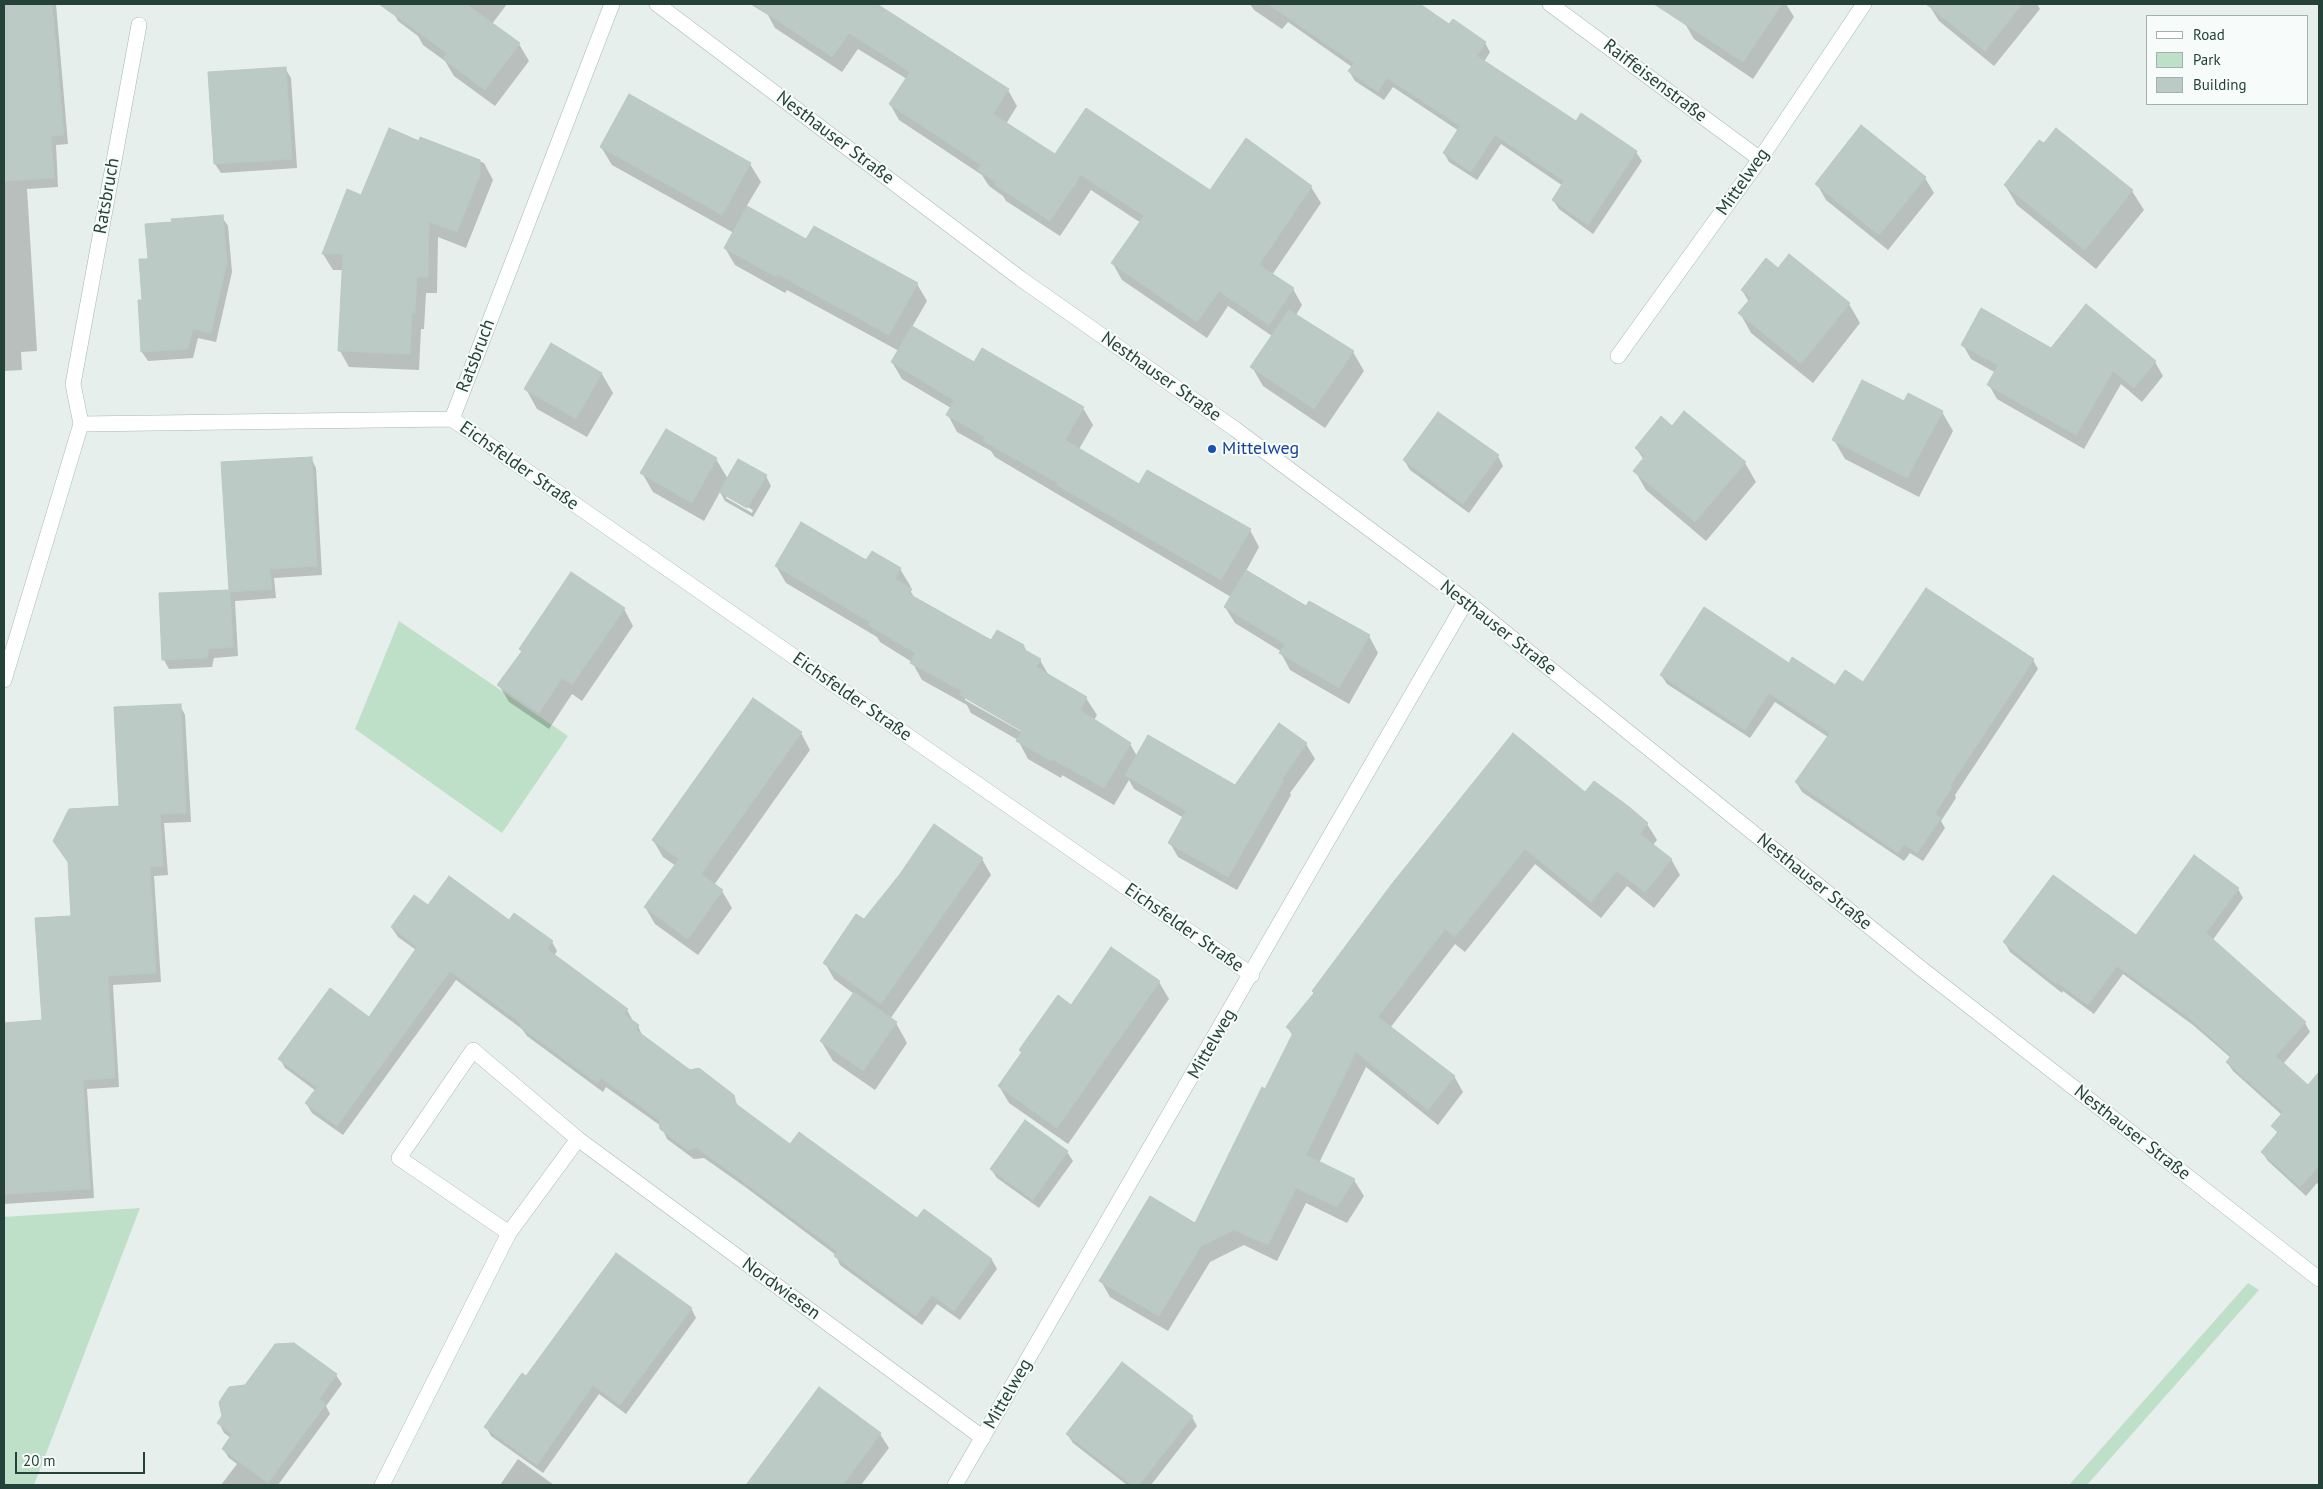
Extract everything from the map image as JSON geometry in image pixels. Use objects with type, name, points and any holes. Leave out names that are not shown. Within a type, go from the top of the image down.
[{"type":"street","name":"Ratsbruch","points":[[452,419],[612,4]]},
{"type":"street","name":"Nesthauser Straße","points":[[657,4],[1021,279],[1235,429],[1466,601],[1922,970],[2319,1279]]},
{"type":"street","name":"Raiffeisenstraße","points":[[1550,4],[1760,159]]},
{"type":"street","name":"Mittelweg","points":[[1618,356],[1760,159],[1864,4]]},
{"type":"street","name":"Ratsbruch","points":[[4,680],[81,424],[73,384],[138,25]]},
{"type":"street","points":[[81,424],[452,419]]},
{"type":"street","name":"Eichsfelder Straße","points":[[452,419],[1252,975]]},
{"type":"street","name":"Mittelweg","points":[[955,1485],[1252,975],[1466,601]]},
{"type":"street","name":"Nordwiesen","points":[[509,1233],[399,1158],[473,1050],[578,1139],[983,1438]]},
{"type":"street","points":[[382,1485],[509,1233],[578,1139]]},
{"type":"green space","points":[[399,621],[568,736],[502,833],[355,729]]},
{"type":"green space","points":[[140,1208],[34,1485],[4,1485],[4,1217]]},
{"type":"green space","points":[[2248,1283],[2259,1290],[2087,1485],[2069,1485]]},
{"type":"building","points":[[4,4],[52,4],[64,135],[51,136],[54,178],[4,181]]},
{"type":"building","points":[[379,4],[466,4],[520,43],[485,90],[443,59],[447,53]]},
{"type":"building","points":[[753,4],[877,4],[1009,89],[993,114],[1055,154],[1086,108],[1210,190],[1246,138],[1312,186],[1259,265],[1294,288],[1269,325],[1219,291],[1197,322],[1111,263],[1144,216],[1081,175],[1050,221],[995,185],[996,182],[978,170],[981,165],[889,104],[910,72],[849,33],[832,57]]},
{"type":"building","points":[[1268,4],[1420,4],[1449,24],[1453,19],[1486,42],[1477,56],[1576,121],[1581,113],[1637,151],[1588,225],[1552,200],[1564,181],[1495,135],[1471,172],[1443,153],[1460,126],[1387,78],[1378,92],[1348,71],[1354,63]]},
{"type":"building","points":[[1654,4],[1782,4],[1743,62]]},
{"type":"building","points":[[1926,4],[2022,4],[1985,51]]},
{"type":"building","points":[[286,67],[292,159],[214,164],[208,72]]},
{"type":"building","points":[[629,94],[751,163],[722,215],[600,147]]},
{"type":"building","points":[[1861,125],[1926,177],[1879,235],[1815,184]]},
{"type":"building","points":[[389,128],[419,141],[420,137],[480,160],[480,175],[457,232],[429,222],[428,277],[417,277],[415,313],[412,313],[410,354],[338,351],[343,254],[322,254],[347,189],[361,195]]},
{"type":"building","points":[[2056,128],[2133,190],[2085,250],[2004,185],[2039,140],[2044,143]]},
{"type":"building","points":[[747,206],[806,239],[814,226],[918,283],[889,335],[777,274],[776,277],[724,248]]},
{"type":"building","points":[[223,215],[227,262],[211,333],[193,329],[188,349],[141,352],[138,300],[142,300],[139,259],[148,259],[145,224],[172,222],[171,219]]},
{"type":"building","points":[[1789,254],[1850,303],[1801,364],[1738,313],[1751,298],[1741,290],[1766,258],[1778,268]]},
{"type":"building","points":[[2086,304],[2156,361],[2134,388],[2113,371],[2076,435],[1987,385],[1998,365],[1961,345],[1981,308],[2051,348]]},
{"type":"building","points":[[1289,310],[1354,351],[1314,409],[1250,367]]},
{"type":"building","points":[[912,326],[974,362],[982,348],[1084,407],[1065,440],[1139,484],[1147,470],[1251,529],[1221,580],[1057,485],[1058,483],[983,441],[985,437],[946,415],[954,401],[952,399],[891,362]]},
{"type":"building","points":[[551,343],[602,373],[576,419],[524,389]]},
{"type":"building","points":[[1862,380],[1904,401],[1908,393],[1943,411],[1907,478],[1832,440]]},
{"type":"building","points":[[1684,411],[1746,462],[1695,522],[1633,471],[1645,456],[1635,448],[1661,416],[1672,426]]},
{"type":"building","points":[[1438,412],[1499,455],[1463,504],[1403,460]]},
{"type":"building","points":[[666,429],[717,458],[692,503],[640,473]]},
{"type":"building","points":[[312,457],[317,566],[270,569],[272,589],[230,592],[233,647],[209,649],[207,658],[162,660],[159,593],[229,590],[221,462]]},
{"type":"building","points":[[738,459],[767,475],[747,508],[719,492]]},
{"type":"building","points":[[801,522],[866,560],[872,551],[901,568],[895,579],[912,589],[909,594],[991,640],[997,630],[1024,645],[1023,649],[1041,659],[1036,667],[1087,697],[1080,710],[1131,743],[1104,788],[1016,741],[1022,731],[960,695],[962,691],[910,663],[915,653],[868,625],[870,622],[775,566]]},
{"type":"building","points":[[1246,570],[1306,606],[1309,601],[1370,635],[1339,688],[1279,653],[1285,644],[1224,607]]},
{"type":"building","points":[[571,572],[625,608],[572,685],[562,678],[539,713],[497,685],[522,651],[519,649]]},
{"type":"building","points":[[1926,588],[2034,659],[1950,786],[1952,787],[1935,814],[1941,818],[1917,853],[1904,844],[1898,853],[1795,782],[1830,733],[1769,693],[1745,730],[1660,675],[1704,607],[1789,663],[1792,657],[1835,685],[1845,670],[1863,682]]},
{"type":"building","points":[[753,698],[802,732],[701,874],[723,890],[688,939],[644,907],[679,859],[652,840]]},
{"type":"building","points":[[181,704],[186,813],[160,814],[163,866],[150,867],[156,973],[108,976],[115,1078],[83,1080],[90,1189],[4,1194],[4,1023],[42,1020],[35,918],[71,916],[68,862],[53,841],[69,809],[119,806],[114,707]]},
{"type":"building","points":[[1279,723],[1307,743],[1282,779],[1284,780],[1228,877],[1168,843],[1186,811],[1125,775],[1148,735],[1235,785]]},
{"type":"building","points":[[1513,733],[1585,792],[1594,781],[1628,806],[1648,823],[1640,834],[1672,859],[1645,892],[1617,871],[1591,902],[1525,849],[1455,937],[1445,929],[1378,1017],[1455,1076],[1428,1110],[1356,1052],[1306,1155],[1355,1179],[1337,1207],[1296,1188],[1268,1245],[1234,1230],[1201,1246],[1159,1316],[1099,1281],[1150,1196],[1195,1223],[1262,1087],[1265,1089],[1293,1033],[1286,1027],[1314,993],[1312,991],[1391,885]]},
{"type":"building","points":[[934,824],[983,858],[881,1004],[823,963],[856,914],[864,919],[900,874]]},
{"type":"building","points":[[2194,855],[2239,888],[2206,933],[2306,1022],[2276,1056],[2308,1085],[2319,1072],[2319,1166],[2300,1187],[2261,1152],[2278,1132],[2271,1126],[2283,1112],[2226,1062],[2231,1056],[2187,1016],[2117,966],[2088,1005],[2057,982],[2056,984],[2003,942],[2053,875],[2136,935]]},
{"type":"building","points":[[449,876],[509,920],[514,913],[553,941],[547,949],[628,1009],[624,1014],[639,1025],[636,1030],[690,1070],[699,1068],[734,1095],[736,1104],[790,1144],[799,1132],[917,1218],[924,1209],[992,1259],[954,1311],[932,1295],[916,1316],[834,1256],[837,1251],[697,1148],[688,1150],[660,1129],[659,1120],[601,1078],[597,1083],[520,1027],[522,1024],[450,971],[337,1126],[305,1103],[317,1087],[278,1059],[330,988],[369,1017],[417,947],[391,927],[414,895],[428,905]]},
{"type":"building","points":[[1111,947],[1160,981],[1057,1128],[998,1086],[1022,1052],[1019,1050],[1058,995],[1071,1005]]},
{"type":"building","points":[[854,992],[897,1022],[863,1071],[820,1041]]},
{"type":"building","points":[[1025,1120],[1068,1151],[1033,1200],[990,1169]]},
{"type":"building","points":[[616,1253],[692,1308],[620,1405],[593,1385],[537,1465],[484,1427],[522,1373],[526,1376]]},
{"type":"building","points":[[294,1343],[337,1374],[319,1399],[326,1404],[268,1483],[222,1449],[232,1434],[217,1423],[222,1416],[219,1402],[229,1387],[245,1385],[275,1344]]},
{"type":"building","points":[[1122,1362],[1193,1416],[1139,1485],[1132,1485],[1066,1434]]},
{"type":"building","points":[[819,1387],[881,1433],[843,1485],[746,1485]]},
{"type":"place","name":"Mittelweg","points":[[1212,449]]}]
